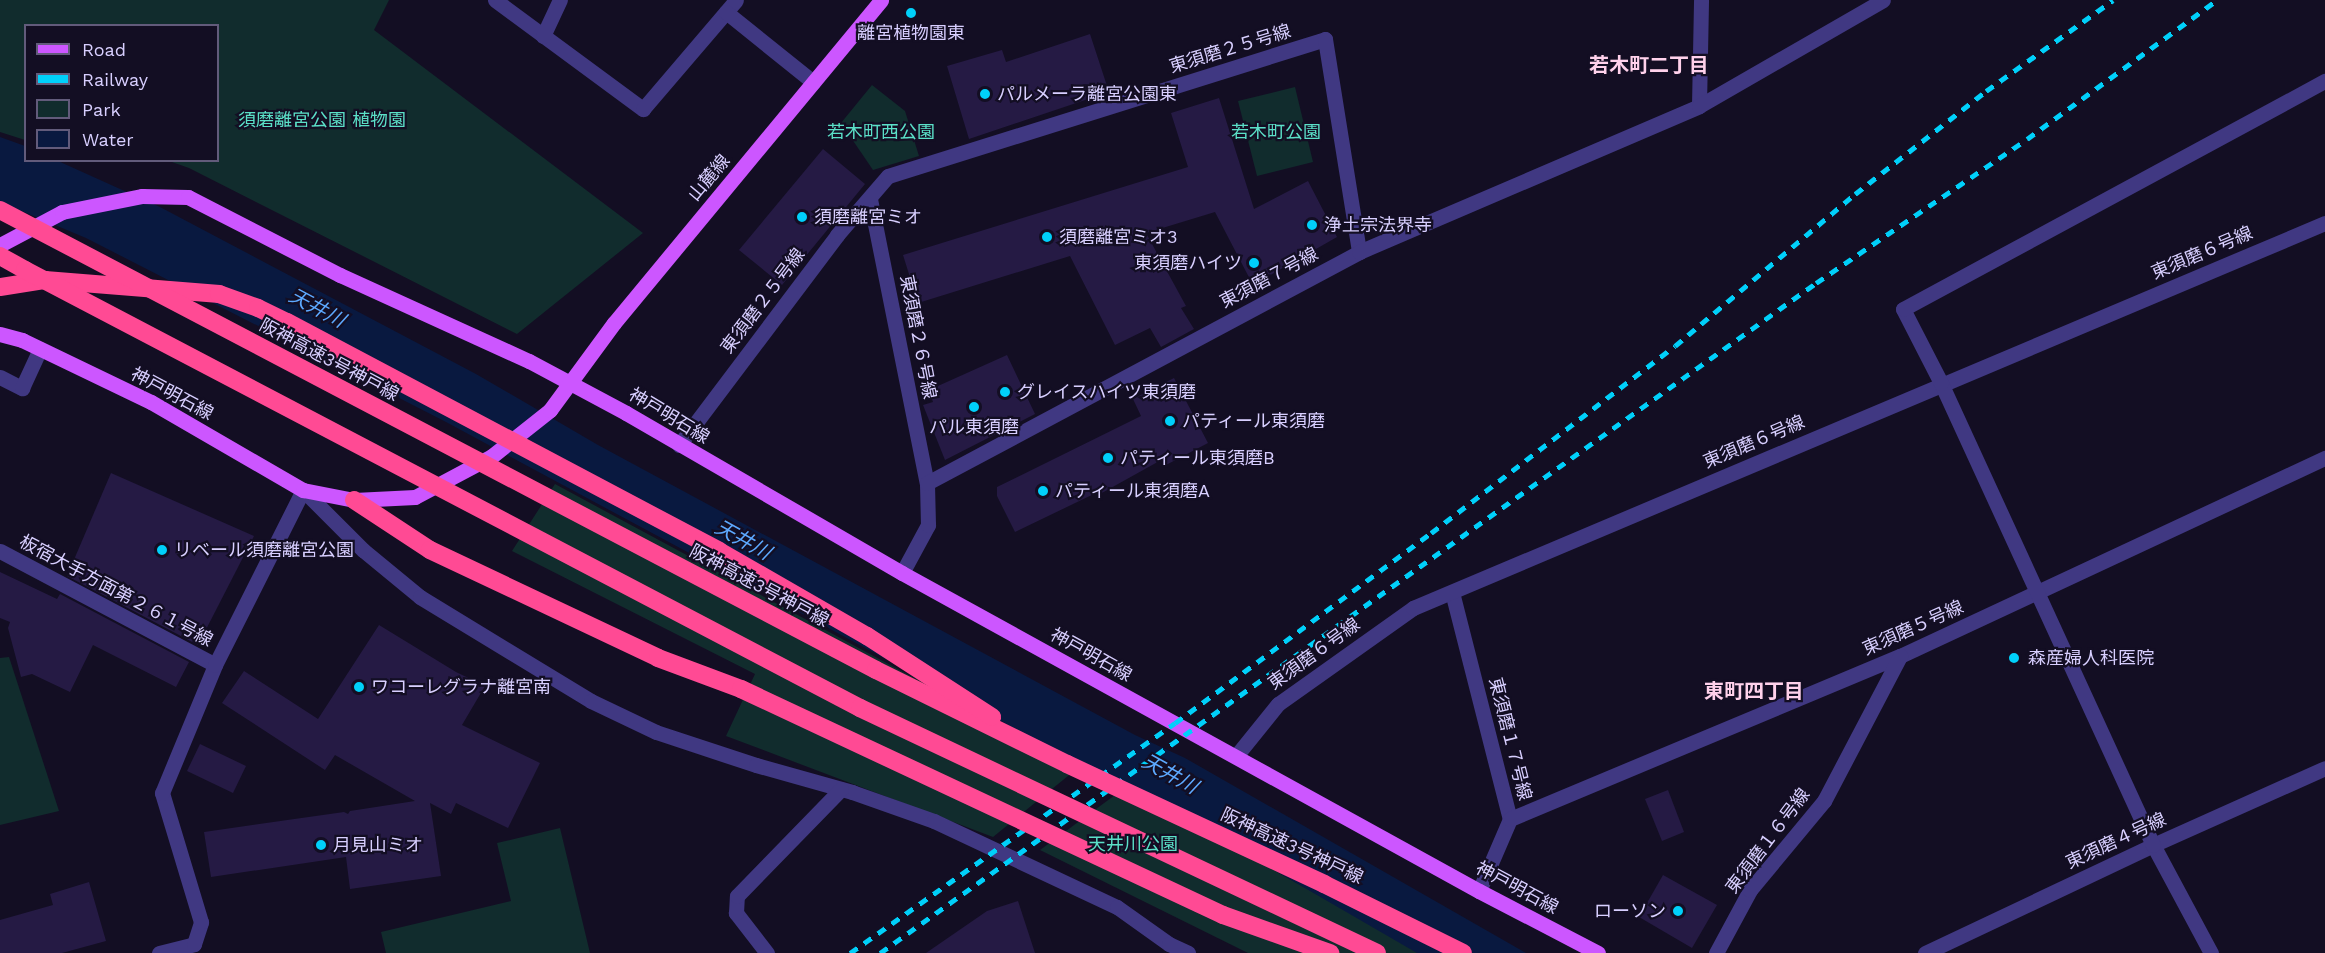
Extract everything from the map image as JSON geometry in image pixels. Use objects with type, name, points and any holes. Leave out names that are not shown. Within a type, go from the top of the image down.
[{"type":"highway","name":"阪神高速3号神戸線","points":[[0,210],[866,665],[1067,765],[1324,884],[1463,953]]},
{"type":"highway","points":[[0,256],[860,708],[1377,953]]},
{"type":"highway","points":[[0,287],[45,280],[219,294],[287,322],[718,551],[867,636],[1067,765]]},
{"type":"highway","points":[[354,500],[430,550],[658,658],[741,690],[1223,915],[1330,953]]},
{"type":"main road","name":"山麓線","points":[[570,383],[614,323],[881,0]]},
{"type":"main road","name":"神戸明石線","points":[[0,246],[62,212],[142,196],[188,197],[340,275],[529,361],[626,412],[902,573],[1479,891],[1598,953]]},
{"type":"main road","name":"神戸明石線","points":[[0,334],[40,349],[151,402],[303,490],[354,500],[415,497],[497,453],[550,410],[570,383]]},
{"type":"street","points":[[495,0],[643,110],[731,6],[813,82]]},
{"type":"street","points":[[543,36],[560,0]]},
{"type":"street","points":[[1699,106],[1701,0]]},
{"type":"street","name":"東須磨７号線","points":[[927,483],[1359,252],[1699,106],[1883,0]]},
{"type":"street","name":"東須磨２５号線","points":[[679,445],[837,235],[888,176],[1325,39],[1359,252]]},
{"type":"street","points":[[2211,953],[2153,845],[1941,383],[1903,309],[2325,81]]},
{"type":"street","name":"東須磨２６号線","points":[[870,199],[927,483]]},
{"type":"street","name":"東須磨６号線","points":[[1236,756],[1278,704],[1413,608],[1941,383],[2325,223]]},
{"type":"street","points":[[0,377],[22,388],[40,349]]},
{"type":"street","name":"東須磨５号線","points":[[1510,819],[1900,656],[2325,458]]},
{"type":"street","points":[[902,573],[928,525],[927,483]]},
{"type":"street","points":[[159,953],[194,944],[201,922],[162,793],[215,665],[303,490],[363,550],[420,597],[591,701],[656,732],[756,765],[842,789],[934,822],[1117,907],[1164,948],[1188,953]]},
{"type":"street","name":"板宿大手方面第２６１号線","points":[[0,550],[215,665]]},
{"type":"street","name":"東須磨１７号線","points":[[1452,592],[1510,819],[1479,891]]},
{"type":"street","name":"東須磨１６号線","points":[[1716,953],[1750,890],[1824,801],[1900,656]]},
{"type":"street","name":"東須磨４号線","points":[[1924,953],[2153,845],[2325,768]]},
{"type":"street","points":[[767,953],[736,913],[737,896],[842,789]]},
{"type":"green space","name":"須磨離宮公園 植物園","points":[[0,0],[389,0],[374,30],[643,233],[517,334],[189,168],[172,162],[219,162],[219,24],[24,24],[24,140],[0,132]]},
{"type":"green space","name":"若木町西公園","points":[[872,85],[905,111],[919,156],[873,170],[841,123]]},
{"type":"green space","name":"若木町公園","points":[[1295,87],[1313,162],[1257,176],[1238,101]]},
{"type":"green space","points":[[555,484],[1079,767],[993,837],[726,736],[755,674],[512,551]]},
{"type":"green space","points":[[9,657],[59,811],[0,825],[0,658]]},
{"type":"green space","name":"天井川公園","points":[[1126,787],[1421,953],[1248,953],[1040,850]]},
{"type":"green space","points":[[560,828],[590,953],[386,953],[381,932],[511,901],[497,843]]},
{"type":"water","name":"天井川","points":[[0,137],[24,146],[24,162],[60,162],[160,207],[476,374],[598,445],[1135,735],[1185,758],[1526,953],[1417,953],[1129,786],[1090,769],[446,422],[86,238],[0,202]]},
{"type":"building","points":[[1090,34],[1109,92],[969,139],[947,66],[1002,50],[1006,62]]},
{"type":"building","points":[[1219,98],[1254,209],[1308,181],[1337,237],[1253,285],[1215,212],[1146,233],[1186,306],[1181,308],[1194,329],[1161,347],[1150,328],[1115,345],[1070,256],[918,303],[903,255],[1188,167],[1171,113]]},
{"type":"building","name":"須磨離宮ミオ","points":[[823,149],[865,184],[782,285],[739,250]]},
{"type":"building","points":[[1007,355],[1035,414],[945,460],[923,405],[933,402],[929,390]]},
{"type":"building","points":[[1174,378],[1208,443],[1166,465],[1163,459],[1100,494],[1098,492],[1015,532],[997,496],[997,487],[1141,416],[1133,399]]},
{"type":"building","name":"リベール須磨離宮公園","points":[[111,473],[254,536],[198,645],[67,576]]},
{"type":"building","points":[[0,572],[57,599],[60,594],[189,662],[176,687],[93,645],[70,692],[32,674],[21,677],[8,628],[10,622],[0,618]]},
{"type":"building","points":[[379,625],[456,672],[485,686],[462,725],[540,763],[508,828],[456,803],[451,814],[430,803],[441,876],[350,889],[346,857],[211,877],[204,832],[344,812],[348,814],[350,811],[415,801],[335,755],[325,770],[222,703],[244,671],[318,719]]},
{"type":"building","points":[[200,744],[246,766],[233,793],[187,771]]},
{"type":"building","points":[[1668,790],[1684,832],[1662,841],[1645,799]]},
{"type":"building","name":"ローソン","points":[[1663,875],[1717,905],[1692,948],[1639,917]]},
{"type":"building","points":[[89,882],[106,941],[62,953],[0,953],[0,920],[53,905],[50,894]]},
{"type":"building","points":[[1018,901],[1035,953],[926,953],[987,911]]},
{"type":"railway","points":[[850,953],[1175,723],[1431,533],[1675,346],[1855,194],[1986,91],[2113,0]]},
{"type":"railway","points":[[880,953],[1816,283],[2027,139],[2217,0]]},
{"type":"place","name":"離宮植物園東","points":[[911,13]]},
{"type":"place","name":"パルメーラ離宮公園東","points":[[985,94]]},
{"type":"place","name":"須磨離宮ミオ","points":[[802,217]]},
{"type":"place","name":"浄土宗法界寺","points":[[1312,225]]},
{"type":"place","name":"須磨離宮ミオ3","points":[[1047,237]]},
{"type":"place","name":"東須磨ハイツ","points":[[1254,263]]},
{"type":"place","name":"グレイスハイツ東須磨","points":[[1005,392]]},
{"type":"place","name":"パル東須磨","points":[[974,407]]},
{"type":"place","name":"パティール東須磨","points":[[1170,421]]},
{"type":"place","name":"パティール東須磨B","points":[[1108,458]]},
{"type":"place","name":"パティール東須磨A","points":[[1043,491]]},
{"type":"place","name":"リベール須磨離宮公園","points":[[162,550]]},
{"type":"place","name":"森産婦人科医院","points":[[2014,658]]},
{"type":"place","name":"ワコーレグラナ離宮南","points":[[359,687]]},
{"type":"place","name":"月見山ミオ","points":[[321,845]]},
{"type":"place","name":"ローソン","points":[[1678,911]]},
{"type":"district","name":"若木町二丁目","points":[[1649,65]]},
{"type":"district","name":"東町四丁目","points":[[1754,691]]}]
